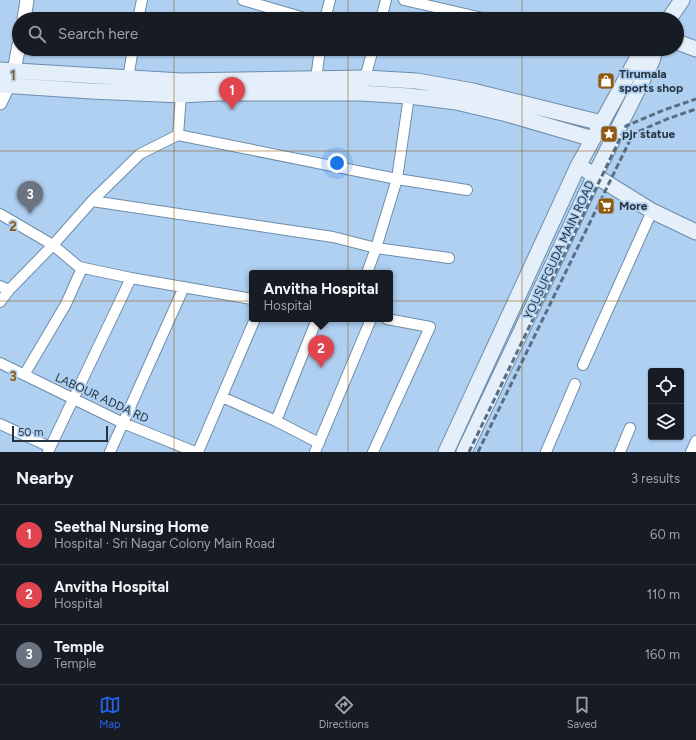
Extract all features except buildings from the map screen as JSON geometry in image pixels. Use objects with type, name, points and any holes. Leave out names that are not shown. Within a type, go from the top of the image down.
[{"type":"main road","points":[[674,12],[682,0]]},
{"type":"main road","points":[[684,45],[696,49]]},
{"type":"main road","name":"YOUSUFGUDA MAIN ROAD","points":[[446,452],[578,166],[638,56]]},
{"type":"main road","name":"YOUSUFGUDA MAIN ROAD","points":[[464,452],[595,175],[653,56]]},
{"type":"main road","points":[[7,70],[181,81],[315,86],[360,93],[409,96],[463,104],[507,114],[593,139]]},
{"type":"main road","points":[[4,85],[181,95],[315,86],[365,78],[418,81],[466,90],[602,123]]},
{"type":"main road","points":[[578,166],[652,211],[696,232]]},
{"type":"street","points":[[25,12],[28,0]]},
{"type":"street","points":[[139,12],[142,0]]},
{"type":"street","points":[[243,0],[284,12]]},
{"type":"street","points":[[327,12],[330,0]]},
{"type":"street","points":[[383,12],[386,0]]},
{"type":"street","points":[[404,0],[456,12]]},
{"type":"street","points":[[7,70],[14,56]]},
{"type":"street","points":[[128,78],[132,56]]},
{"type":"street","points":[[315,86],[319,56]]},
{"type":"street","points":[[365,78],[371,56]]},
{"type":"street","points":[[0,102],[4,85]]},
{"type":"street","points":[[178,135],[181,95]]},
{"type":"street","points":[[368,270],[397,179],[409,96]]},
{"type":"street","points":[[0,302],[5,288],[53,245],[92,202],[140,154],[178,135],[397,179],[467,190]]},
{"type":"street","points":[[92,202],[333,237],[376,248],[449,258]]},
{"type":"street","points":[[582,365],[652,211]]},
{"type":"street","points":[[0,214],[53,245],[79,267],[249,299]]},
{"type":"street","points":[[24,375],[66,304],[82,268]]},
{"type":"street","points":[[0,424],[49,450],[132,278]]},
{"type":"street","points":[[110,452],[184,287]]},
{"type":"street","points":[[373,452],[430,327],[393,320]]},
{"type":"street","points":[[198,452],[254,322]]},
{"type":"street","points":[[276,421],[316,322]]},
{"type":"street","points":[[222,398],[276,421],[317,447],[370,322]]},
{"type":"street","name":"LABOUR ADDA RD","points":[[0,363],[123,423],[195,452]]},
{"type":"street","points":[[546,452],[575,384]]},
{"type":"street","points":[[620,452],[630,428]]},
{"type":"street","points":[[691,452],[696,441]]},
{"type":"railway","points":[[469,452],[626,126],[664,110],[696,99]]},
{"type":"railway","points":[[478,452],[633,134],[667,119],[696,109]]},
{"type":"place","name":"Tirumala sports shop","points":[[606,81]]},
{"type":"place","name":"Seethal Nursing Home","points":[[232,110]]},
{"type":"place","name":"pjr statue","points":[[609,134]]},
{"type":"place","name":"More","points":[[606,206]]},
{"type":"place","name":"Temple","points":[[30,214]]},
{"type":"place","name":"Anvitha Hospital","points":[[321,368]]}]
